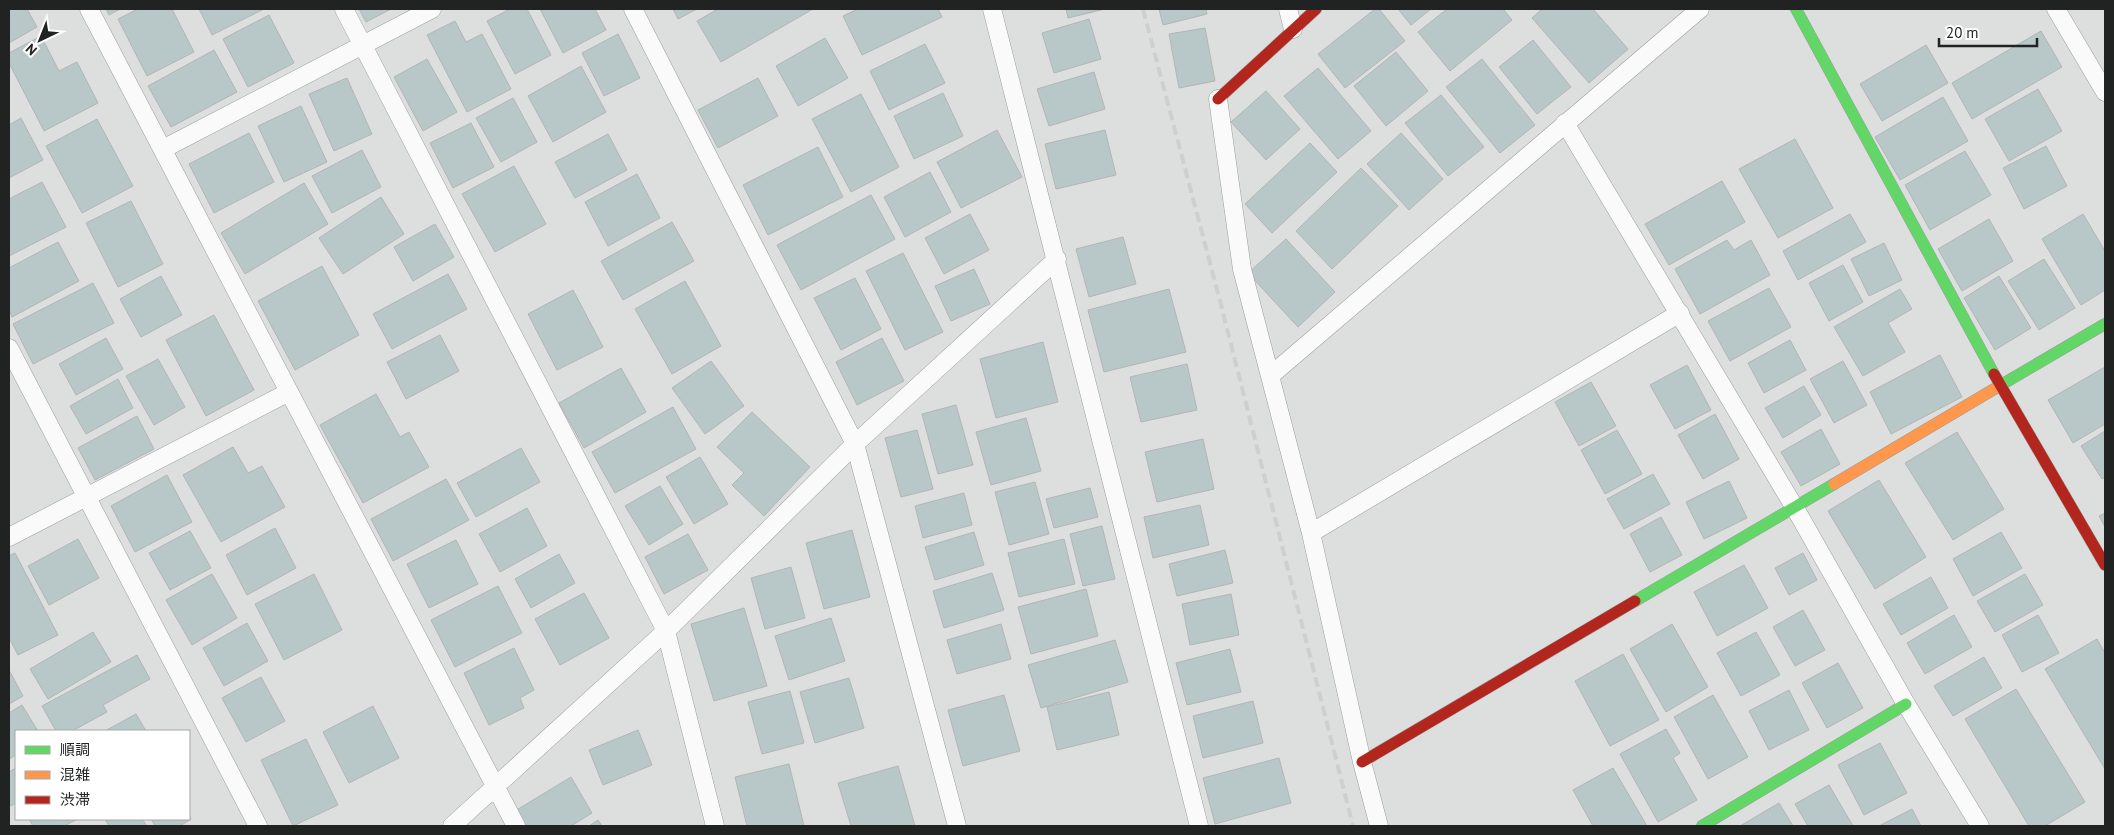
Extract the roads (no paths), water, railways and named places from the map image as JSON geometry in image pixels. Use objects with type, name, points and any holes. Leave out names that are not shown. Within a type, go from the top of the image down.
[{"type":"street","points":[[1218,99],[1316,9]]},
{"type":"street","points":[[1796,9],[2001,386],[2105,565]]},
{"type":"street","points":[[1362,762],[2105,324]]},
{"type":"street","points":[[1709,825],[1906,704]]},
{"type":"lane","points":[[89,9],[516,826]]},
{"type":"lane","points":[[344,9],[666,631],[715,826]]},
{"type":"lane","points":[[163,149],[432,9]]},
{"type":"lane","points":[[633,9],[855,444],[957,826]]},
{"type":"lane","points":[[992,9],[1057,259],[1199,826]]},
{"type":"lane","points":[[1288,9],[1293,29]]},
{"type":"lane","points":[[1270,376],[1700,9]]},
{"type":"lane","points":[[2056,9],[2105,92]]},
{"type":"lane","points":[[1218,99],[1242,269],[1311,533],[1362,762],[1379,826]]},
{"type":"lane","points":[[1565,123],[1680,313],[1795,508],[1906,704],[1980,826]]},
{"type":"lane","points":[[452,826],[666,631],[855,444],[1057,259]]},
{"type":"lane","points":[[1311,533],[1680,313]]},
{"type":"lane","points":[[9,348],[258,826]]},
{"type":"lane","points":[[9,537],[289,392]]},
{"type":"railway","points":[[1143,9],[1220,301],[1353,826]]}]
